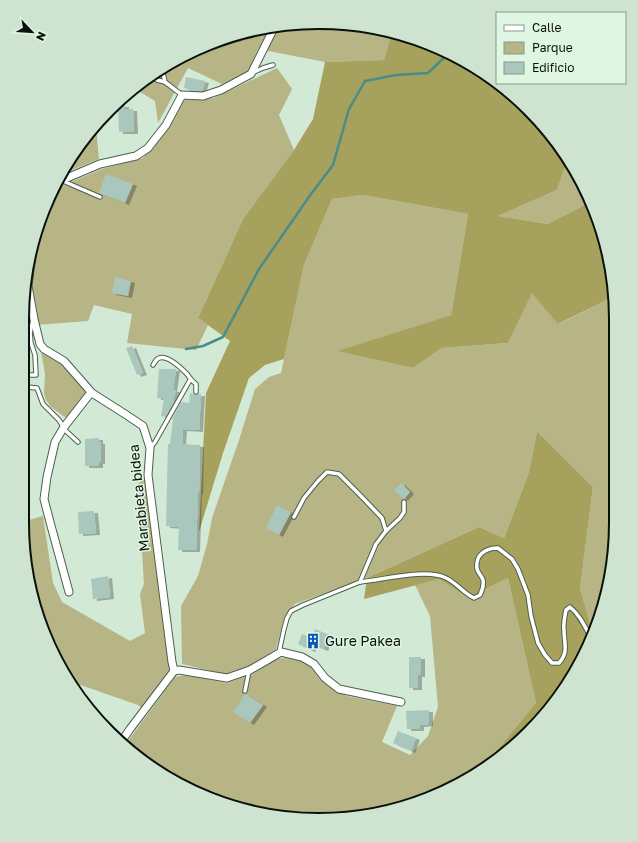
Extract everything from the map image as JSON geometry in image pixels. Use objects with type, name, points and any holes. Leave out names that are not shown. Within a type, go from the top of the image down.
[{"type":"street","points":[[65,179],[100,164],[136,156],[148,148],[166,125],[182,95],[203,96],[221,90],[251,74],[272,33]]},
{"type":"street","name":"Marabieta bidea","points":[[30,298],[40,344],[44,350],[64,361],[92,393],[143,426],[150,448],[148,475],[174,671]]},
{"type":"street","points":[[69,592],[44,499],[47,477],[55,442],[64,427],[92,393]]},
{"type":"street","points":[[124,737],[174,671],[179,670],[227,678],[250,670],[281,652],[302,657],[314,664],[325,678],[339,689],[401,702]]},
{"type":"lane","points":[[251,74],[273,65]]},
{"type":"lane","points":[[163,75],[165,82]]},
{"type":"lane","points":[[156,79],[165,82],[182,95]]},
{"type":"lane","points":[[63,184],[100,197]]},
{"type":"lane","points":[[29,376],[36,375],[35,355],[31,343],[30,333],[34,319]]},
{"type":"lane","points":[[153,365],[159,358],[164,357],[169,360],[187,374],[190,380],[196,384],[196,392]]},
{"type":"lane","points":[[150,448],[155,442],[190,380]]},
{"type":"lane","points":[[29,387],[37,388],[43,404],[60,420],[66,431],[78,442]]},
{"type":"lane","points":[[294,517],[304,498],[327,472],[339,474],[382,518],[386,531]]},
{"type":"lane","points":[[360,582],[376,544],[404,512],[404,502]]},
{"type":"lane","points":[[279,653],[287,618],[291,611],[360,582],[412,575],[436,574],[446,577],[474,598],[480,595],[483,590],[483,580],[477,570],[477,561],[481,554],[490,548],[498,548],[512,559],[518,569],[528,595],[531,616],[538,644],[552,663],[559,663],[563,659],[565,653],[563,628],[566,610],[570,607],[575,611],[588,632]]},
{"type":"lane","points":[[245,691],[250,670]]},
{"type":"green space","points":[[319,29],[357,31],[390,38],[384,60],[325,62],[258,49],[248,72],[222,84],[188,68],[158,123],[155,101],[139,91],[158,78],[191,59],[226,44],[244,39],[281,31]]},
{"type":"green space","points":[[277,68],[292,89],[279,115],[294,150],[243,219],[198,318],[208,325],[196,350],[127,343],[132,314],[94,305],[88,321],[29,326],[31,281],[39,244],[51,208],[62,186],[102,169],[143,158],[170,126],[183,100],[214,98]]},
{"type":"green space","points":[[97,133],[99,159],[70,171]]},
{"type":"green space","points":[[565,167],[585,204],[548,224],[498,216],[557,190]]},
{"type":"green space","points":[[363,195],[468,214],[451,315],[338,351],[413,368],[442,348],[508,343],[532,292],[559,324],[608,300],[609,523],[607,561],[599,598],[590,625],[580,588],[593,487],[537,431],[529,472],[504,538],[479,527],[367,578],[295,604],[284,618],[276,649],[248,667],[224,674],[182,664],[181,606],[198,576],[207,544],[212,518],[255,389],[269,377],[281,373],[304,265],[332,199]]},
{"type":"green space","points":[[41,351],[64,365],[74,374],[87,393],[66,418],[51,407],[46,400],[44,394],[45,374]]},
{"type":"green space","points":[[145,478],[170,670],[142,708],[138,705],[78,684],[68,668],[51,634],[39,598],[31,561],[29,523],[29,520],[43,516],[53,583],[62,602],[130,641],[145,633],[140,594],[144,584],[138,484]]},
{"type":"green space","points":[[508,578],[536,703],[493,755],[464,774],[430,791],[394,803],[357,811],[319,813],[281,811],[244,803],[208,791],[158,764],[128,741],[175,677],[186,675],[227,683],[253,674],[276,659],[285,658],[303,661],[315,670],[333,689],[347,696],[397,706],[382,742],[410,755],[428,736],[438,707],[430,616],[415,585],[439,579],[468,598]]},
{"type":"shaded area","points":[[390,38],[412,44],[447,59],[480,78],[496,89],[524,114],[549,142],[565,167],[557,190],[498,216],[548,224],[585,204],[599,244],[607,281],[608,299],[558,324],[532,293],[508,343],[442,348],[413,368],[337,351],[451,315],[468,214],[363,195],[332,199],[304,265],[284,359],[265,365],[249,378],[223,453],[199,532],[206,393],[230,341],[198,318],[243,219],[294,150],[313,119],[325,62],[384,60]]},
{"type":"shaded area","points":[[537,431],[593,487],[580,588],[590,625],[570,668],[549,700],[524,728],[493,755],[536,703],[508,578],[468,598],[439,579],[364,599],[367,578],[479,527],[504,538],[529,472]]},
{"type":"building","points":[[186,77],[205,81],[202,91],[194,91],[184,88]]},
{"type":"building","points":[[125,105],[125,109],[133,109],[134,132],[119,132],[118,110]]},
{"type":"building","points":[[106,174],[133,184],[125,203],[99,193]]},
{"type":"building","points":[[115,277],[131,281],[128,296],[112,293]]},
{"type":"building","points":[[132,346],[143,373],[137,375],[126,348]]},
{"type":"building","points":[[159,369],[176,369],[173,390],[176,390],[174,401],[165,417],[161,416],[164,398],[157,398]]},
{"type":"building","points":[[190,393],[196,395],[201,394],[199,430],[183,429],[182,444],[200,445],[196,550],[178,550],[179,527],[166,526],[168,444],[170,444],[172,419],[181,402],[189,403]]},
{"type":"building","points":[[99,438],[99,442],[101,442],[101,462],[99,462],[99,466],[85,466],[85,439]]},
{"type":"building","points":[[401,483],[410,492],[404,499],[394,490]]},
{"type":"building","points":[[277,505],[291,512],[279,535],[266,528]]},
{"type":"building","points":[[94,511],[96,533],[79,534],[78,512]]},
{"type":"building","points":[[108,576],[110,597],[93,599],[91,579]]},
{"type":"building","name":"Gure Pakea","points":[[315,629],[329,635],[324,649],[313,645],[311,650],[298,644],[302,634],[312,638]]},
{"type":"building","points":[[409,657],[421,657],[421,675],[418,675],[418,688],[409,688]]},
{"type":"building","points":[[245,694],[263,705],[250,723],[233,712]]},
{"type":"building","points":[[429,710],[429,724],[420,725],[420,729],[407,729],[406,711]]},
{"type":"building","points":[[398,731],[416,738],[411,751],[393,743]]},
{"type":"waterway","points":[[186,349],[203,346],[223,337],[259,269],[333,165],[349,109],[365,81],[396,75],[428,73],[444,58]]},
{"type":"place","name":"Gure Pakea","points":[[313,641]]}]
